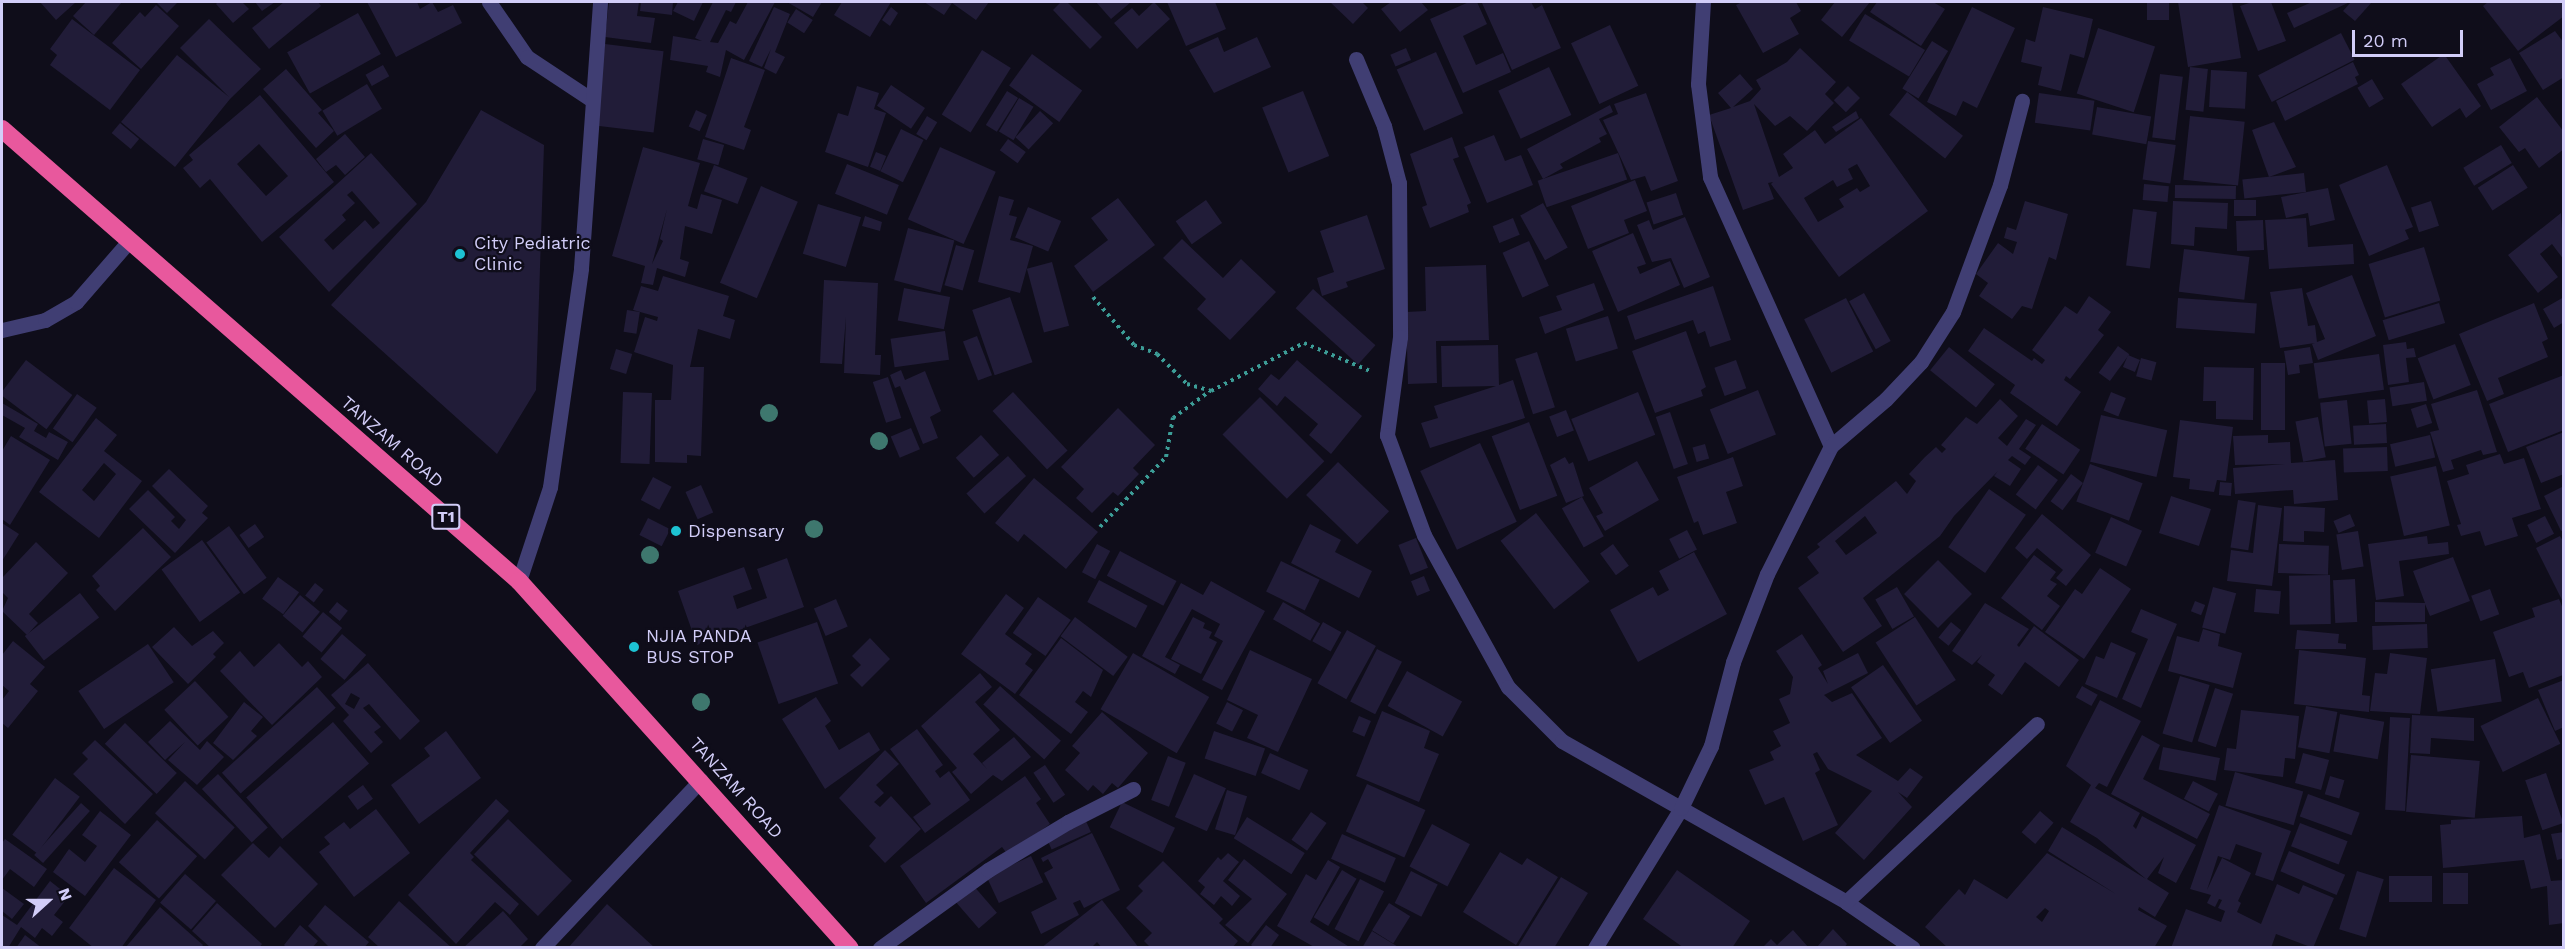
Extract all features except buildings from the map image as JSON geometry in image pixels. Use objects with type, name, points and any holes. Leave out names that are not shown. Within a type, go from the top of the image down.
[{"type":"highway","name":"TANZAM ROAD","points":[[2,129],[519,581],[701,780],[850,948]]},
{"type":"street","points":[[489,2],[527,57],[592,100]]},
{"type":"street","points":[[519,581],[550,487],[581,268],[600,2]]},
{"type":"street","points":[[1702,2],[1698,84],[1710,177],[1831,446]]},
{"type":"street","points":[[1356,59],[1384,126],[1399,183],[1400,337],[1387,435],[1424,535],[1508,687],[1562,741],[1846,902],[1913,948]]},
{"type":"street","points":[[1595,948],[1681,808],[1711,746],[1732,662],[1767,574],[1831,446],[1886,399],[1941,334],[1964,287],[2000,185],[2022,101]]},
{"type":"street","points":[[2,330],[45,320],[76,302],[129,241]]},
{"type":"street","points":[[1846,902],[2037,724]]},
{"type":"street","points":[[542,948],[701,780]]},
{"type":"street","points":[[880,948],[988,870],[1068,822],[1133,789]]},
{"type":"path","points":[[1093,297],[1134,345],[1157,354],[1187,384],[1211,391]]},
{"type":"path","points":[[1100,527],[1166,457],[1173,418],[1211,391],[1304,343],[1352,366],[1393,378]]},
{"type":"place","name":"City Pediatric Clinic","points":[[460,254]]},
{"type":"place","name":"Dispensary","points":[[676,531]]},
{"type":"place","name":"NJIA PANDA BUS STOP","points":[[634,647]]}]
